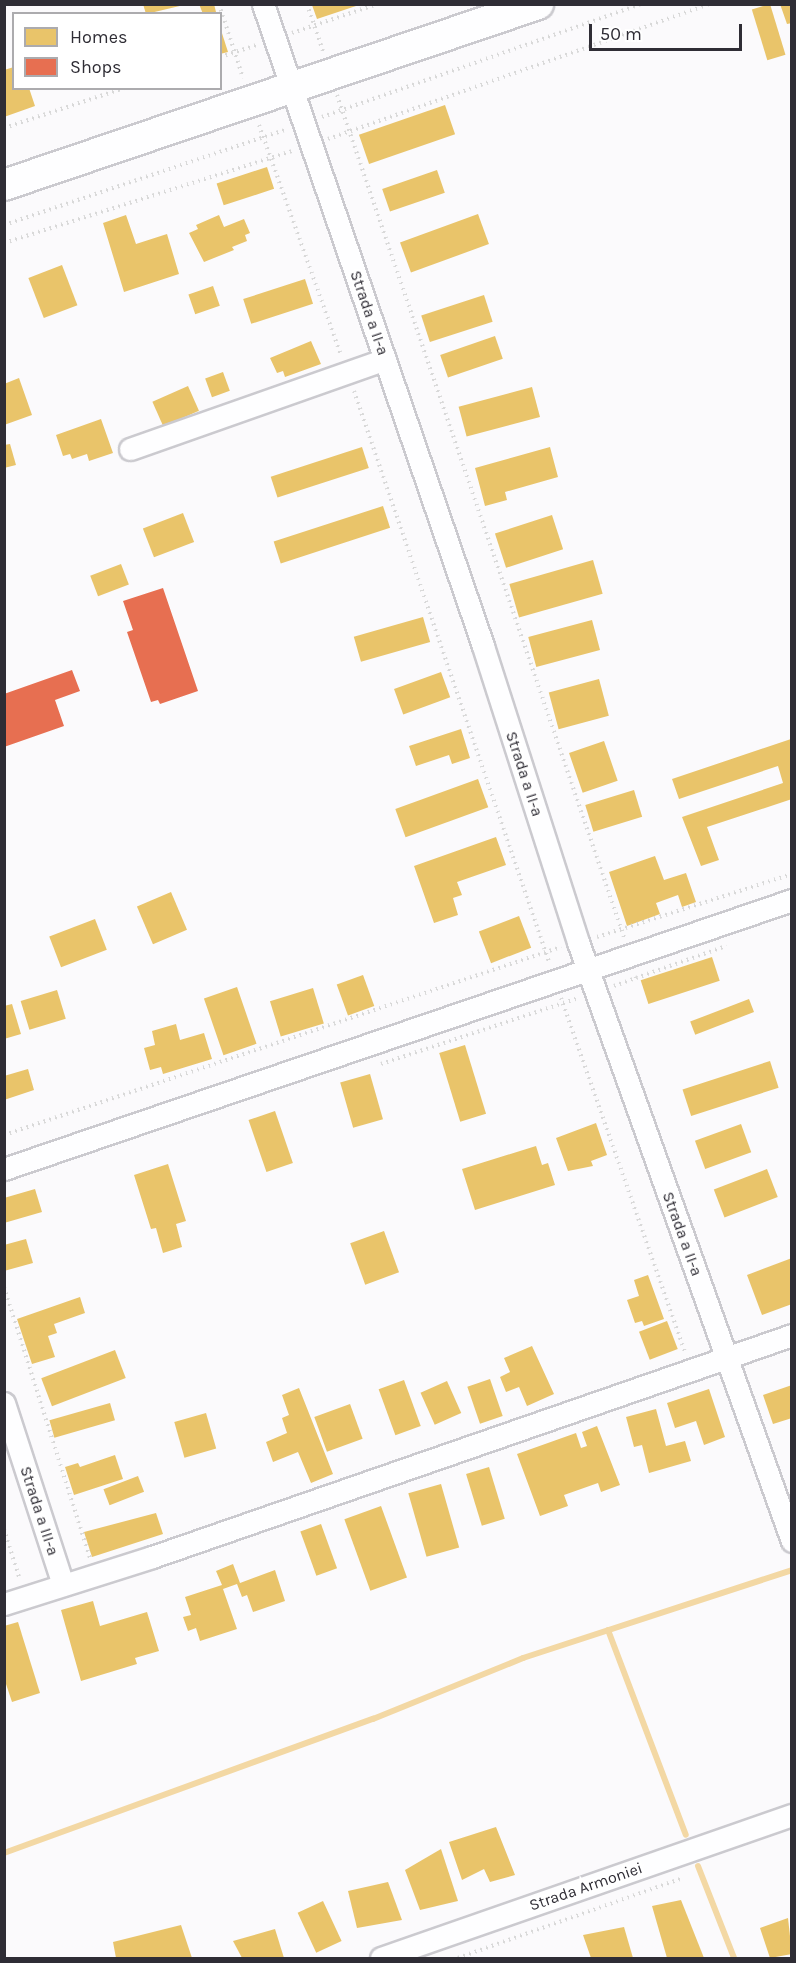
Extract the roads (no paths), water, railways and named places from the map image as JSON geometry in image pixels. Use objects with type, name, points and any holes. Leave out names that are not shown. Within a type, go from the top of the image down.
[{"type":"main road","points":[[4,185],[292,90],[538,4]]},
{"type":"street","name":"Strada a II-a","points":[[263,4],[385,358],[578,942],[792,1541]]},
{"type":"street","points":[[130,449],[385,358]]},
{"type":"street","points":[[4,1169],[792,900]]},
{"type":"street","points":[[9,1596],[792,1335]]},
{"type":"street","name":"Strada a III-a","points":[[4,1403],[61,1578]]},
{"type":"street","name":"Strada Armoniei","points":[[381,1959],[792,1815]]},
{"type":"waterway","points":[[4,1853],[373,1719],[523,1658],[792,1570]]},
{"type":"waterway","points":[[608,1630],[686,1835]]},
{"type":"waterway","points":[[698,1866],[734,1958]]}]
